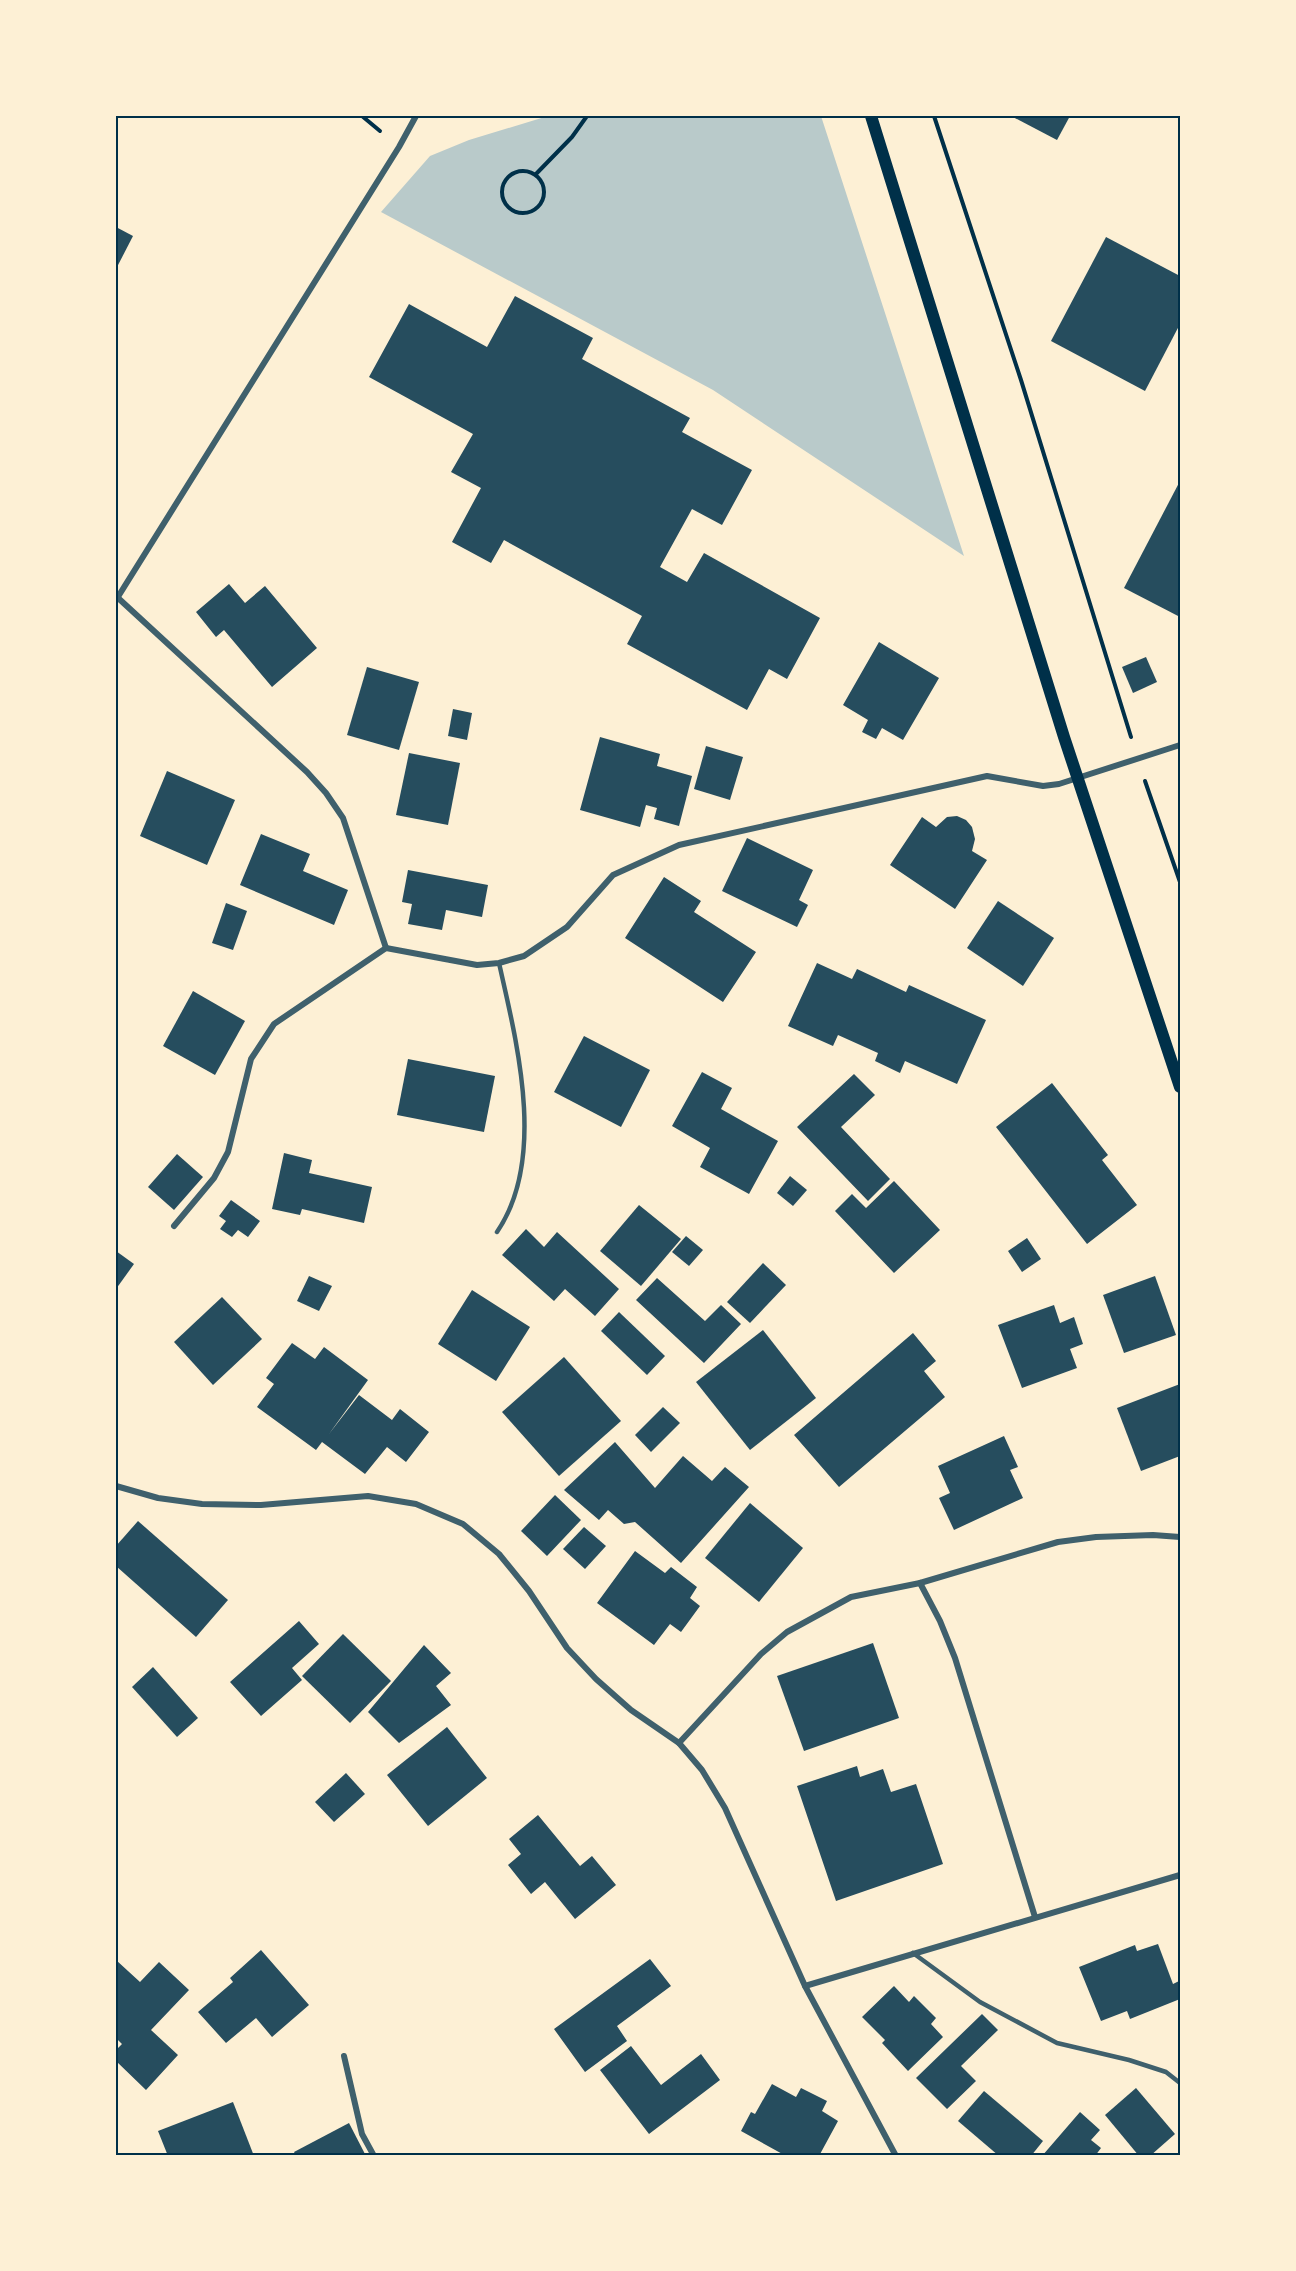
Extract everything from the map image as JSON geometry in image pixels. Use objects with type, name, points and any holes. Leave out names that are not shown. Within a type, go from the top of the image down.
[{"type":"main road","points":[[871,116],[1078,778],[1180,1087]]},
{"type":"street","points":[[386,948],[343,818],[326,793],[307,772],[116,598],[399,147],[416,116]]},
{"type":"street","points":[[174,1226],[214,1178],[228,1152],[251,1059],[274,1024],[386,948],[477,965],[499,963],[524,956],[567,927],[613,875],[679,844],[987,776],[1043,786],[1078,778],[1180,745]]},
{"type":"street","points":[[116,1486],[158,1498],[202,1504],[261,1505],[368,1496],[416,1504],[463,1524],[499,1554],[529,1591],[567,1648],[596,1679],[631,1710],[679,1743],[702,1770],[725,1808],[805,1986],[896,2156]]},
{"type":"street","points":[[679,1743],[761,1654],[787,1632],[851,1597],[920,1583],[1058,1542],[1096,1537],[1154,1535],[1180,1537]]},
{"type":"street","points":[[920,1583],[940,1621],[955,1658],[1035,1917]]},
{"type":"street","points":[[805,1986],[1180,1875]]},
{"type":"street","points":[[344,2056],[362,2134],[374,2156]]},
{"type":"lane","points":[[496,1232],[508,1215],[524,1153],[524,1098],[514,1029],[499,963]]},
{"type":"lane","points":[[913,1953],[980,2002],[1057,2043],[1129,2060],[1166,2072],[1180,2083]]},
{"type":"path","points":[[536,174],[572,137],[587,116]]},
{"type":"path","points":[[934,116],[1021,380],[1137,759],[1180,882]]},
{"type":"path","points":[[526,170],[536,174],[543,183],[545,195],[541,205],[532,212],[521,214],[511,210],[503,201],[505,180],[518,171],[526,170]]},
{"type":"shaded area","points":[[548,116],[821,116],[964,556],[713,390],[381,212],[430,156],[469,140]]},
{"type":"building","points":[[1011,116],[1070,116],[1057,140]]},
{"type":"building","points":[[116,227],[133,236],[116,269]]},
{"type":"building","points":[[1106,237],[1180,276],[1180,324],[1145,391],[1051,341]]},
{"type":"building","points":[[515,296],[593,338],[582,359],[690,418],[682,432],[752,470],[722,525],[692,509],[660,567],[687,582],[704,553],[820,618],[787,679],[769,669],[747,710],[627,644],[642,616],[504,540],[491,563],[452,542],[481,488],[451,472],[473,434],[369,377],[409,304],[487,347]]},
{"type":"building","points":[[1180,481],[1180,617],[1124,588]]},
{"type":"building","points":[[229,584],[245,603],[265,586],[317,648],[272,687],[224,630],[216,637],[196,612]]},
{"type":"building","points":[[879,642],[939,678],[903,740],[882,728],[876,739],[862,732],[868,720],[843,705]]},
{"type":"building","points":[[1146,657],[1157,682],[1133,693],[1122,667]]},
{"type":"building","points":[[367,667],[419,682],[399,750],[347,735]]},
{"type":"building","points":[[453,709],[472,713],[467,740],[448,736]]},
{"type":"building","points":[[600,737],[660,754],[657,766],[692,776],[679,826],[654,819],[657,808],[646,805],[640,827],[580,810]]},
{"type":"building","points":[[706,746],[743,757],[730,800],[694,789]]},
{"type":"building","points":[[409,753],[460,763],[448,825],[396,815]]},
{"type":"building","points":[[167,771],[235,800],[207,865],[140,836]]},
{"type":"building","points":[[957,816],[966,820],[972,827],[975,839],[972,851],[987,860],[955,909],[890,865],[922,817],[936,827],[947,817]]},
{"type":"building","points":[[261,834],[310,854],[303,871],[348,890],[334,925],[240,885]]},
{"type":"building","points":[[747,838],[813,870],[799,900],[808,905],[797,927],[722,891]]},
{"type":"building","points":[[408,870],[488,885],[482,917],[446,910],[442,930],[408,924],[412,904],[402,902]]},
{"type":"building","points":[[664,877],[701,901],[694,912],[756,952],[723,1002],[625,938]]},
{"type":"building","points":[[998,901],[1054,938],[1023,986],[967,948]]},
{"type":"building","points":[[226,903],[247,911],[233,950],[212,943]]},
{"type":"building","points":[[817,963],[852,979],[857,969],[906,992],[909,985],[986,1020],[957,1084],[905,1061],[900,1073],[875,1061],[878,1053],[838,1035],[833,1046],[788,1026]]},
{"type":"building","points":[[193,991],[245,1021],[215,1075],[163,1046]]},
{"type":"building","points":[[584,1036],[650,1070],[621,1127],[554,1092]]},
{"type":"building","points":[[408,1059],[495,1076],[484,1132],[397,1115]]},
{"type":"building","points":[[702,1072],[732,1088],[721,1109],[778,1141],[749,1194],[700,1167],[710,1148],[672,1126]]},
{"type":"building","points":[[854,1074],[875,1095],[841,1127],[890,1179],[868,1201],[797,1127]]},
{"type":"building","points":[[1052,1083],[1108,1155],[1102,1160],[1137,1205],[1087,1244],[996,1127]]},
{"type":"building","points":[[284,1153],[312,1160],[309,1173],[372,1187],[364,1223],[302,1209],[300,1215],[272,1209]]},
{"type":"building","points":[[177,1154],[203,1177],[174,1210],[148,1187]]},
{"type":"building","points":[[790,1176],[807,1190],[793,1206],[777,1193]]},
{"type":"building","points":[[894,1181],[940,1230],[894,1273],[835,1211],[852,1194],[866,1208]]},
{"type":"building","points":[[231,1200],[260,1221],[248,1237],[238,1230],[232,1237],[220,1229],[226,1221],[219,1216]]},
{"type":"building","points":[[639,1205],[681,1239],[641,1286],[600,1251]]},
{"type":"building","points":[[526,1229],[544,1247],[557,1232],[619,1289],[595,1316],[565,1289],[554,1301],[502,1255]]},
{"type":"building","points":[[686,1236],[703,1250],[689,1266],[672,1252]]},
{"type":"building","points":[[1027,1238],[1041,1259],[1022,1272],[1008,1251]]},
{"type":"building","points":[[116,1251],[134,1264],[116,1289]]},
{"type":"building","points":[[763,1263],[786,1285],[750,1323],[727,1302]]},
{"type":"building","points":[[309,1276],[332,1286],[319,1311],[297,1301]]},
{"type":"building","points":[[1155,1276],[1176,1335],[1124,1353],[1103,1295]]},
{"type":"building","points":[[657,1278],[705,1321],[721,1305],[741,1324],[704,1363],[636,1300]]},
{"type":"building","points":[[472,1290],[530,1327],[496,1381],[438,1344]]},
{"type":"building","points":[[222,1297],[262,1339],[213,1385],[174,1342]]},
{"type":"building","points":[[1054,1305],[1060,1323],[1074,1317],[1083,1344],[1070,1349],[1077,1368],[1022,1388],[998,1325]]},
{"type":"building","points":[[619,1312],[665,1356],[647,1375],[601,1331]]},
{"type":"building","points":[[763,1330],[816,1398],[750,1450],[696,1382]]},
{"type":"building","points":[[913,1333],[936,1361],[924,1371],[945,1397],[839,1487],[794,1435]]},
{"type":"building","points":[[292,1343],[315,1359],[324,1347],[368,1380],[329,1434],[359,1395],[392,1420],[400,1409],[429,1432],[406,1462],[387,1447],[365,1474],[322,1442],[316,1450],[257,1407],[274,1384],[266,1378]]},
{"type":"building","points":[[564,1357],[621,1421],[559,1476],[502,1412]]},
{"type":"building","points":[[1180,1384],[1180,1456],[1141,1471],[1117,1408]]},
{"type":"building","points":[[663,1407],[680,1423],[651,1452],[635,1435]]},
{"type":"building","points":[[1004,1436],[1018,1467],[1010,1470],[1023,1498],[954,1530],[939,1498],[950,1493],[938,1466]]},
{"type":"building","points":[[615,1442],[655,1488],[683,1456],[712,1481],[725,1467],[749,1487],[681,1563],[635,1522],[624,1524],[608,1510],[599,1520],[564,1490]]},
{"type":"building","points":[[555,1495],[581,1520],[547,1556],[521,1531]]},
{"type":"building","points":[[750,1503],[803,1548],[759,1602],[705,1558]]},
{"type":"building","points":[[138,1521],[228,1600],[196,1637],[116,1566],[116,1546]]},
{"type":"building","points":[[584,1527],[606,1546],[585,1569],[563,1549]]},
{"type":"building","points":[[635,1551],[665,1573],[671,1567],[697,1587],[690,1598],[700,1606],[681,1632],[670,1624],[654,1645],[597,1603]]},
{"type":"building","points":[[299,1621],[319,1644],[292,1668],[302,1680],[261,1716],[230,1682]]},
{"type":"building","points":[[343,1634],[391,1681],[350,1723],[302,1676]]},
{"type":"building","points":[[873,1643],[899,1718],[804,1751],[777,1676]]},
{"type":"building","points":[[424,1645],[451,1673],[436,1686],[451,1705],[399,1743],[368,1712]]},
{"type":"building","points":[[153,1667],[198,1718],[177,1737],[132,1687]]},
{"type":"building","points":[[447,1727],[487,1778],[428,1826],[387,1775]]},
{"type":"building","points":[[857,1766],[860,1777],[883,1769],[891,1792],[916,1784],[943,1864],[836,1901],[797,1786]]},
{"type":"building","points":[[346,1773],[365,1794],[334,1822],[315,1802]]},
{"type":"building","points":[[538,1815],[580,1866],[592,1856],[616,1885],[575,1919],[545,1882],[531,1894],[508,1865],[521,1854],[509,1839]]},
{"type":"building","points":[[1158,1944],[1173,1984],[1179,1981],[1180,1999],[1130,2019],[1127,2011],[1101,2021],[1079,1967],[1135,1945],[1137,1951]]},
{"type":"building","points":[[261,1950],[309,2005],[272,2037],[256,2018],[226,2043],[198,2012],[233,1982],[230,1978]]},
{"type":"building","points":[[650,1959],[671,1986],[617,2026],[627,2041],[585,2072],[554,2029]]},
{"type":"building","points":[[116,1960],[140,1982],[159,1962],[189,1990],[151,2030],[178,2055],[146,2090],[116,2061],[116,2050],[122,2044],[116,2038]]},
{"type":"building","points":[[894,1986],[909,2002],[914,1996],[936,2018],[931,2024],[943,2037],[908,2071],[882,2043],[885,2040],[862,2017]]},
{"type":"building","points":[[982,2014],[998,2030],[961,2066],[976,2081],[947,2109],[916,2078]]},
{"type":"building","points":[[631,2046],[661,2085],[701,2054],[720,2080],[649,2134],[600,2070]]},
{"type":"building","points":[[772,2084],[796,2097],[801,2088],[827,2101],[822,2111],[838,2121],[819,2156],[786,2156],[741,2131],[751,2112],[755,2114]]},
{"type":"building","points":[[1136,2088],[1175,2134],[1150,2156],[1139,2156],[1105,2115]]},
{"type":"building","points":[[984,2091],[1043,2141],[1031,2156],[999,2156],[958,2121]]},
{"type":"building","points":[[233,2102],[254,2156],[168,2156],[158,2131]]},
{"type":"building","points":[[1080,2112],[1100,2130],[1091,2140],[1101,2148],[1095,2156],[1042,2156]]},
{"type":"building","points":[[349,2123],[366,2156],[296,2156],[294,2152]]}]
